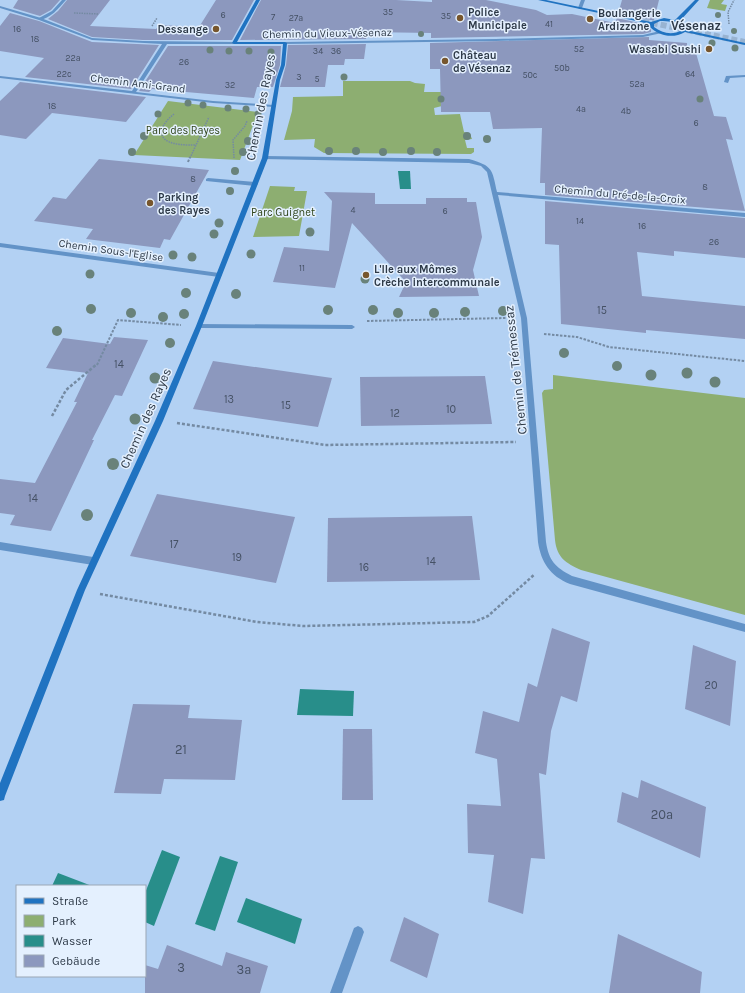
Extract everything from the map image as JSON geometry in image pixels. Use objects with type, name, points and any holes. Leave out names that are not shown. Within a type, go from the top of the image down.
[{"type":"street","points":[[40,19],[53,12],[64,0]]},
{"type":"street","points":[[234,43],[258,0]]},
{"type":"street","points":[[540,0],[652,24],[661,20],[676,22],[684,26],[684,31]]},
{"type":"street","points":[[580,8],[583,0]]},
{"type":"street","points":[[676,22],[697,0]]},
{"type":"street","name":"Chemin du Vieux-Vésenaz","points":[[0,7],[40,19],[92,39],[164,42],[285,43],[504,40],[643,36],[660,32]]},
{"type":"street","points":[[652,24],[652,27],[660,32],[674,35],[684,31],[745,44]]},
{"type":"street","points":[[133,93],[164,42]]},
{"type":"street","name":"Chemin des Rayes","points":[[0,796],[81,590],[159,420],[200,326],[255,184],[264,158],[278,80],[283,65],[285,43]]},
{"type":"street","points":[[726,82],[728,78],[745,76]]},
{"type":"street","name":"Chemin Ami-Grand","points":[[0,77],[216,102],[274,106]]},
{"type":"street","name":"Chemin de Trémessaz","points":[[264,158],[469,161],[483,165],[490,172],[526,331],[542,542],[544,556],[548,563]]},
{"type":"street","points":[[208,180],[255,184]]},
{"type":"street","name":"Chemin du Pré-de-la-Croix","points":[[494,193],[745,215]]},
{"type":"street","name":"Chemin Sous-l'Eglise","points":[[0,245],[219,275]]},
{"type":"street","points":[[200,326],[352,327]]},
{"type":"street","points":[[0,546],[93,562]]},
{"type":"street","points":[[548,563],[557,573],[570,580],[745,628]]},
{"type":"street","points":[[336,993],[358,932]]},
{"type":"path","points":[[734,0],[728,12],[729,24],[734,25]]},
{"type":"path","points":[[188,162],[216,102]]},
{"type":"path","points":[[177,112],[165,121],[162,128],[162,135],[168,142],[196,145]]},
{"type":"path","points":[[234,158],[233,140],[245,126],[248,118]]},
{"type":"path","points":[[352,327],[360,321],[524,318]]},
{"type":"path","points":[[52,416],[66,390],[96,366],[118,320],[200,326]]},
{"type":"path","points":[[526,331],[553,336],[578,337],[609,347],[745,361]]},
{"type":"path","points":[[159,420],[324,445],[535,442]]},
{"type":"path","points":[[81,590],[257,622],[295,625],[474,622],[497,610],[548,563]]},
{"type":"green space","points":[[710,0],[724,0],[721,4],[727,5],[725,11],[707,8]]},
{"type":"green space","points":[[343,81],[410,81],[425,84],[424,92],[443,92],[446,105],[434,108],[435,115],[460,114],[464,132],[470,134],[472,139],[465,140],[467,148],[474,148],[474,152],[471,154],[324,153],[314,147],[315,139],[284,140],[292,111],[293,97],[343,96]]},
{"type":"green space","name":"Parc des Rayes","points":[[168,101],[258,112],[240,160],[134,155]]},
{"type":"green space","name":"Parc Guignet","points":[[270,186],[295,187],[294,191],[307,191],[299,236],[253,237]]},
{"type":"green space","points":[[553,375],[745,398],[745,615],[581,570],[571,565],[560,556],[555,540],[542,393],[544,390],[553,389]]},
{"type":"water","points":[[398,171],[410,171],[411,189],[400,189]]},
{"type":"water","points":[[300,689],[354,691],[353,716],[297,715]]},
{"type":"water","points":[[162,850],[180,857],[154,926],[146,922],[146,890]]},
{"type":"water","points":[[220,856],[238,862],[215,931],[195,924]]},
{"type":"water","points":[[58,873],[89,885],[52,885]]},
{"type":"water","points":[[246,898],[302,919],[295,944],[237,922]]},
{"type":"building","points":[[18,0],[60,0],[51,10],[40,16],[13,8]]},
{"type":"building","points":[[67,0],[110,0],[90,26],[156,29],[160,25],[199,27],[216,0],[254,0],[232,40],[143,40],[92,37],[48,19],[58,11]]},
{"type":"building","points":[[261,0],[396,0],[432,2],[432,0],[486,0],[536,10],[547,15],[572,14],[615,23],[617,18],[648,25],[651,32],[643,34],[431,38],[431,33],[367,32],[366,39],[240,40]]},
{"type":"building","points":[[622,0],[659,0],[654,20],[618,14]]},
{"type":"building","points":[[10,13],[39,21],[92,42],[159,45],[131,89],[25,77],[44,58],[0,51],[0,26]]},
{"type":"building","points":[[649,37],[649,40],[687,43],[687,46],[694,46],[714,116],[726,117],[733,140],[726,139],[745,211],[545,195],[545,183],[540,183],[542,128],[493,129],[490,112],[441,112],[440,69],[430,69],[430,43]]},
{"type":"building","points":[[366,44],[364,59],[345,59],[344,65],[328,65],[325,87],[280,87],[286,65],[288,45]]},
{"type":"building","points":[[168,46],[281,46],[280,65],[273,87],[257,87],[254,98],[152,89],[149,92],[139,91]]},
{"type":"building","points":[[20,82],[146,97],[126,122],[52,113],[26,139],[0,135],[0,101]]},
{"type":"building","points":[[99,159],[209,170],[170,240],[164,239],[160,248],[86,239],[93,229],[34,221],[53,197],[66,199]]},
{"type":"building","points":[[324,192],[375,193],[375,204],[426,204],[426,198],[467,198],[467,202],[476,202],[482,237],[473,270],[479,296],[399,297],[406,282],[352,223],[335,288],[273,282],[284,247],[329,251],[332,201]]},
{"type":"building","points":[[545,201],[745,218],[745,258],[674,251],[674,256],[637,252],[642,296],[745,306],[745,339],[646,330],[646,333],[561,324],[559,245],[545,244]]},
{"type":"building","points":[[114,337],[148,340],[122,396],[115,395],[92,440],[94,440],[51,531],[10,525],[15,515],[0,513],[0,479],[35,483],[77,402],[74,402],[88,373],[46,368],[63,338],[110,344]]},
{"type":"building","points":[[213,361],[332,378],[318,427],[193,409]]},
{"type":"building","points":[[485,376],[492,424],[361,426],[360,377]]},
{"type":"building","points":[[157,494],[295,517],[276,583],[130,556]]},
{"type":"building","points":[[472,516],[480,580],[327,582],[328,518]]},
{"type":"building","points":[[552,628],[590,642],[577,702],[561,696],[551,731],[546,775],[539,773],[545,859],[531,858],[523,914],[488,902],[494,855],[468,853],[467,804],[501,806],[497,759],[475,753],[483,711],[519,722],[528,683],[537,687]]},
{"type":"building","points":[[693,645],[736,661],[730,726],[685,709]]},
{"type":"building","points":[[133,704],[190,705],[188,718],[242,720],[235,780],[164,779],[161,794],[114,793]]},
{"type":"building","points":[[343,729],[372,729],[373,800],[342,800]]},
{"type":"building","points":[[641,780],[706,807],[700,858],[617,822],[622,792],[638,798]]},
{"type":"building","points":[[404,917],[439,934],[427,978],[390,961]]},
{"type":"building","points":[[618,934],[702,972],[700,993],[609,993]]},
{"type":"building","points":[[167,945],[222,966],[226,952],[268,966],[260,993],[145,993],[146,965],[158,969]]},
{"type":"tunnel","points":[[643,21],[745,42]]},
{"type":"place","name":"Police Municipale","points":[[460,18]]},
{"type":"place","name":"Boulangerie Ardizzone","points":[[590,19]]},
{"type":"place","name":"Dessange","points":[[216,29]]},
{"type":"place","name":"Wasabi Sushi","points":[[709,49]]},
{"type":"place","name":"Château de Vésenaz","points":[[445,61]]},
{"type":"place","name":"Parking des Rayes","points":[[150,203]]},
{"type":"place","name":"L'Ile aux Mômes Crèche intercommunale","points":[[366,275]]},
{"type":"district","name":"Vésenaz","points":[[696,25]]}]
